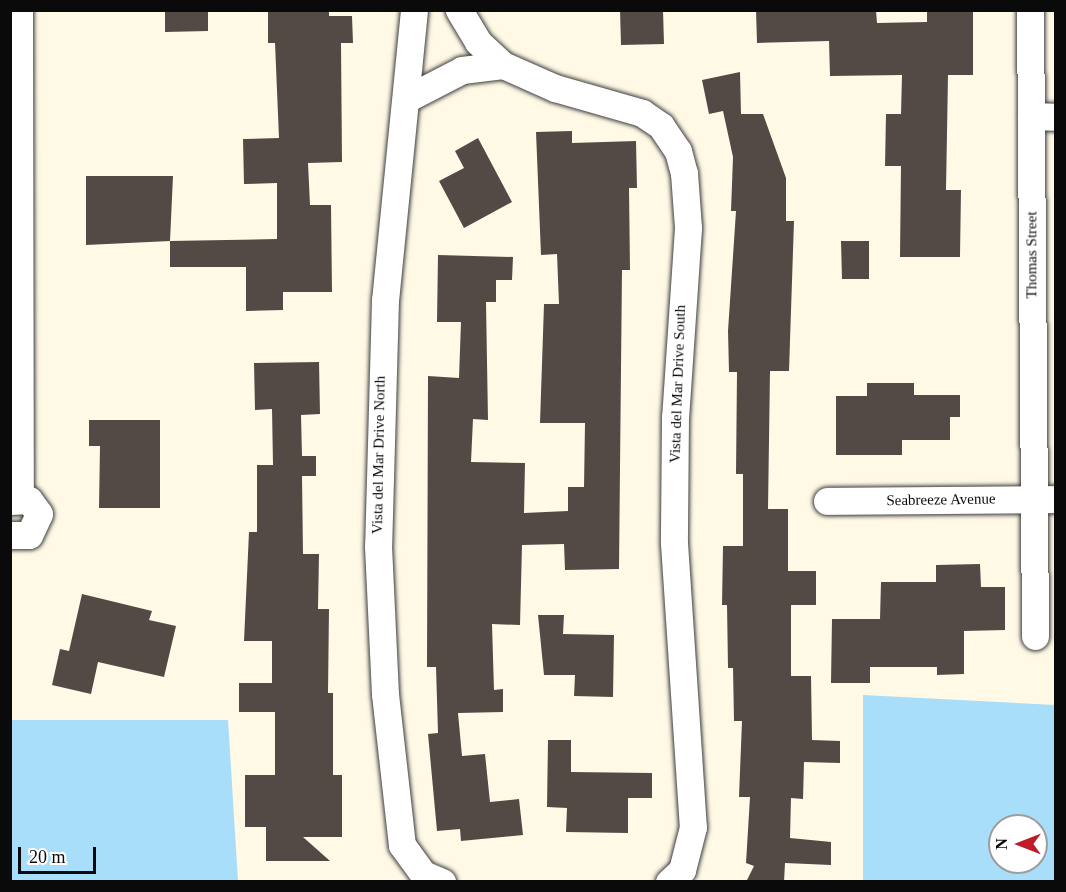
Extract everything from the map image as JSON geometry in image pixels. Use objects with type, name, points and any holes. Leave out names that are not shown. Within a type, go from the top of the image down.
[{"type":"street","points":[[10,535],[29,536],[39,522],[36,506],[15,500],[19,10]]},
{"type":"street","name":"Vista del Mar Drive North","points":[[414,10],[408,98],[385,300],[378,546],[385,694],[402,845],[423,874],[442,882]]},
{"type":"street","name":"Vista del Mar Drive South","points":[[459,10],[478,42],[502,65],[555,88],[642,113],[661,126],[678,151],[684,172],[688,228],[675,417],[674,543],[693,827],[682,870],[669,882]]},
{"type":"street","name":"Thomas Street","points":[[1030,10],[1043,116],[1044,499],[1035,636]]},
{"type":"street","points":[[408,98],[462,70],[502,65]]},
{"type":"street","name":"Seabreeze Avenue","points":[[827,501],[1044,499]]},
{"type":"water","points":[[863,695],[1055,705],[1055,881],[863,881]]},
{"type":"water","points":[[11,720],[228,720],[238,881],[11,881]]},
{"type":"building","points":[[165,10],[208,10],[208,31],[165,32]]},
{"type":"building","points":[[268,10],[329,10],[329,16],[352,16],[353,43],[341,43],[342,162],[308,163],[310,205],[331,205],[332,292],[283,292],[283,310],[246,311],[246,267],[170,267],[170,241],[277,239],[277,183],[244,184],[243,139],[279,138],[275,43],[268,43]]},
{"type":"building","points":[[620,10],[663,10],[664,44],[621,45]]},
{"type":"building","points":[[756,10],[876,10],[877,23],[927,22],[927,10],[973,10],[973,75],[948,75],[946,190],[961,190],[960,257],[900,257],[901,166],[885,166],[886,114],[901,114],[902,75],[830,76],[829,41],[757,43]]},
{"type":"building","points":[[740,72],[741,114],[763,114],[786,178],[786,221],[794,221],[789,371],[770,371],[768,509],[788,509],[788,571],[816,571],[816,605],[791,605],[791,676],[811,676],[812,740],[840,741],[840,763],[804,762],[803,799],[791,798],[790,838],[831,842],[831,865],[785,863],[784,882],[746,882],[754,866],[746,863],[750,797],[739,797],[742,721],[734,721],[733,668],[728,668],[727,605],[722,605],[723,546],[743,546],[743,474],[736,474],[737,372],[729,372],[728,331],[736,211],[731,211],[733,157],[723,111],[709,114],[702,80]]},
{"type":"building","points":[[572,131],[572,143],[636,141],[637,188],[629,188],[630,270],[622,270],[619,569],[565,570],[564,544],[522,545],[520,625],[492,624],[494,690],[503,689],[503,712],[458,713],[462,756],[485,754],[490,802],[519,799],[523,835],[461,841],[460,829],[437,831],[428,734],[438,733],[436,667],[427,667],[428,376],[459,378],[461,322],[437,322],[438,255],[513,257],[512,280],[496,280],[496,302],[486,302],[488,420],[473,419],[471,462],[525,463],[524,513],[568,511],[568,487],[584,487],[585,423],[540,423],[544,304],[559,304],[557,254],[541,255],[536,132]]},
{"type":"building","points":[[478,138],[512,202],[464,228],[439,181],[464,168],[455,151]]},
{"type":"building","points":[[86,176],[173,176],[170,241],[86,245]]},
{"type":"building","points":[[841,241],[869,241],[869,279],[842,279]]},
{"type":"building","points":[[319,362],[320,414],[301,415],[302,456],[316,456],[316,476],[302,476],[303,554],[319,554],[318,609],[329,609],[328,693],[333,693],[333,775],[342,775],[342,837],[303,837],[330,861],[266,861],[266,827],[245,827],[245,775],[275,775],[275,712],[239,712],[239,683],[272,683],[272,641],[244,641],[249,532],[257,532],[257,465],[273,465],[272,409],[255,410],[254,363]]},
{"type":"building","points":[[867,383],[914,383],[914,395],[960,395],[960,417],[950,417],[950,440],[902,440],[902,455],[836,455],[836,396],[867,396]]},
{"type":"building","points":[[89,420],[160,420],[160,508],[99,508],[100,446],[89,446]]},
{"type":"building","points":[[980,564],[981,587],[1005,587],[1005,630],[964,631],[964,674],[937,675],[937,667],[870,667],[870,683],[831,683],[832,619],[880,619],[881,582],[936,582],[936,565]]},
{"type":"building","points":[[82,594],[152,611],[149,620],[176,626],[164,677],[98,662],[91,694],[52,685],[60,649],[69,651]]},
{"type":"building","points":[[538,615],[564,615],[563,634],[614,635],[613,697],[574,696],[575,675],[544,675]]},
{"type":"building","points":[[548,740],[571,740],[571,772],[652,773],[652,798],[628,798],[628,833],[566,832],[567,808],[547,807]]}]
